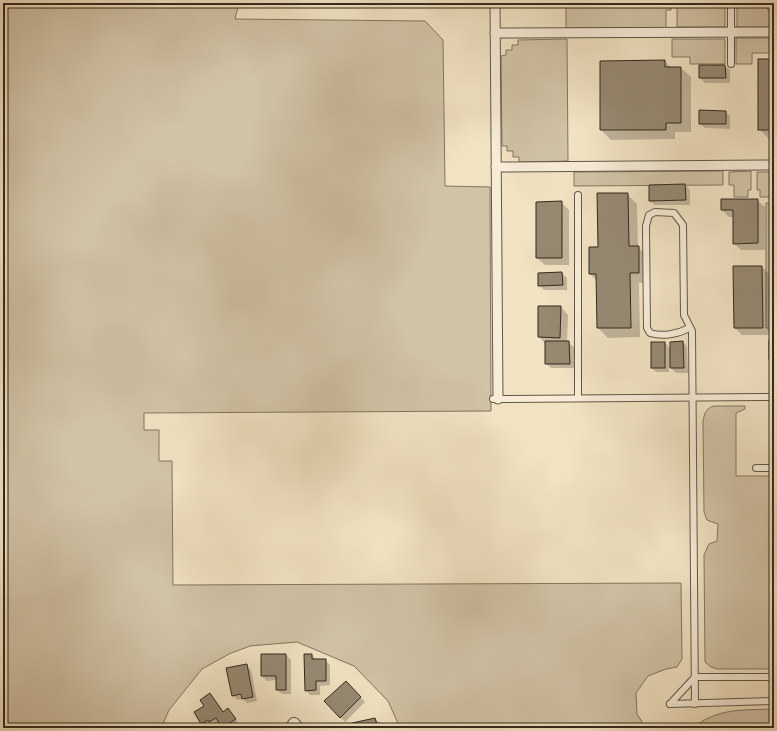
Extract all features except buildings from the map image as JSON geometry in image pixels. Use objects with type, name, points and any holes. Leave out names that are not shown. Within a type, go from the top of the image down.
[{"type":"street","points":[[495,3],[495,399]]},
{"type":"street","points":[[495,33],[774,32]]},
{"type":"street","points":[[496,167],[774,165]]},
{"type":"lane","points":[[731,3],[731,64]]},
{"type":"lane","points":[[578,195],[578,398]]},
{"type":"lane","points":[[689,328],[676,334],[655,335],[650,333],[647,328],[646,226],[649,215],[655,212],[674,213],[682,225],[684,315],[689,328],[692,331],[695,704]]},
{"type":"lane","points":[[495,399],[774,398]]},
{"type":"lane","points":[[756,468],[774,468]]},
{"type":"lane","points":[[774,677],[695,677],[670,704],[774,701]]},
{"type":"shaded area","points":[[3,3],[239,3],[235,19],[425,21],[443,40],[445,186],[490,187],[491,411],[144,413],[144,430],[159,430],[159,461],[172,461],[173,585],[681,583],[682,659],[677,667],[666,669],[648,676],[636,693],[637,714],[646,728],[400,728],[388,701],[354,666],[297,642],[250,646],[229,654],[202,669],[169,710],[161,728],[3,728]]},
{"type":"shaded area","points":[[566,3],[671,3],[671,10],[666,10],[666,28],[566,28]]},
{"type":"shaded area","points":[[677,3],[725,3],[725,27],[677,27]]},
{"type":"shaded area","points":[[737,3],[774,3],[774,8],[772,5],[767,5],[768,10],[774,11],[773,27],[737,27]]},
{"type":"shaded area","points":[[736,38],[774,38],[774,53],[752,53],[752,64],[736,64]]},
{"type":"shaded area","points":[[567,39],[568,161],[519,162],[519,157],[513,157],[513,151],[507,151],[507,146],[502,146],[501,56],[506,55],[506,50],[512,50],[512,45],[518,45],[518,40]]},
{"type":"shaded area","points":[[672,39],[725,39],[725,64],[690,64],[690,57],[672,57]]},
{"type":"shaded area","points":[[723,171],[723,185],[574,186],[574,172]]},
{"type":"shaded area","points":[[751,171],[751,190],[748,190],[748,197],[734,197],[734,185],[729,185],[729,172]]},
{"type":"shaded area","points":[[757,172],[774,172],[774,197],[760,197],[760,190],[757,190]]},
{"type":"shaded area","points":[[766,203],[774,203],[773,328],[766,328]]},
{"type":"shaded area","points":[[714,406],[745,406],[745,409],[736,413],[736,476],[774,476],[774,669],[717,669],[711,667],[705,662],[704,555],[709,544],[717,541],[718,524],[707,520],[704,512],[703,422],[706,412],[709,408]]},
{"type":"shaded area","points":[[774,709],[774,728],[693,728],[702,721],[721,713],[741,710]]}]
